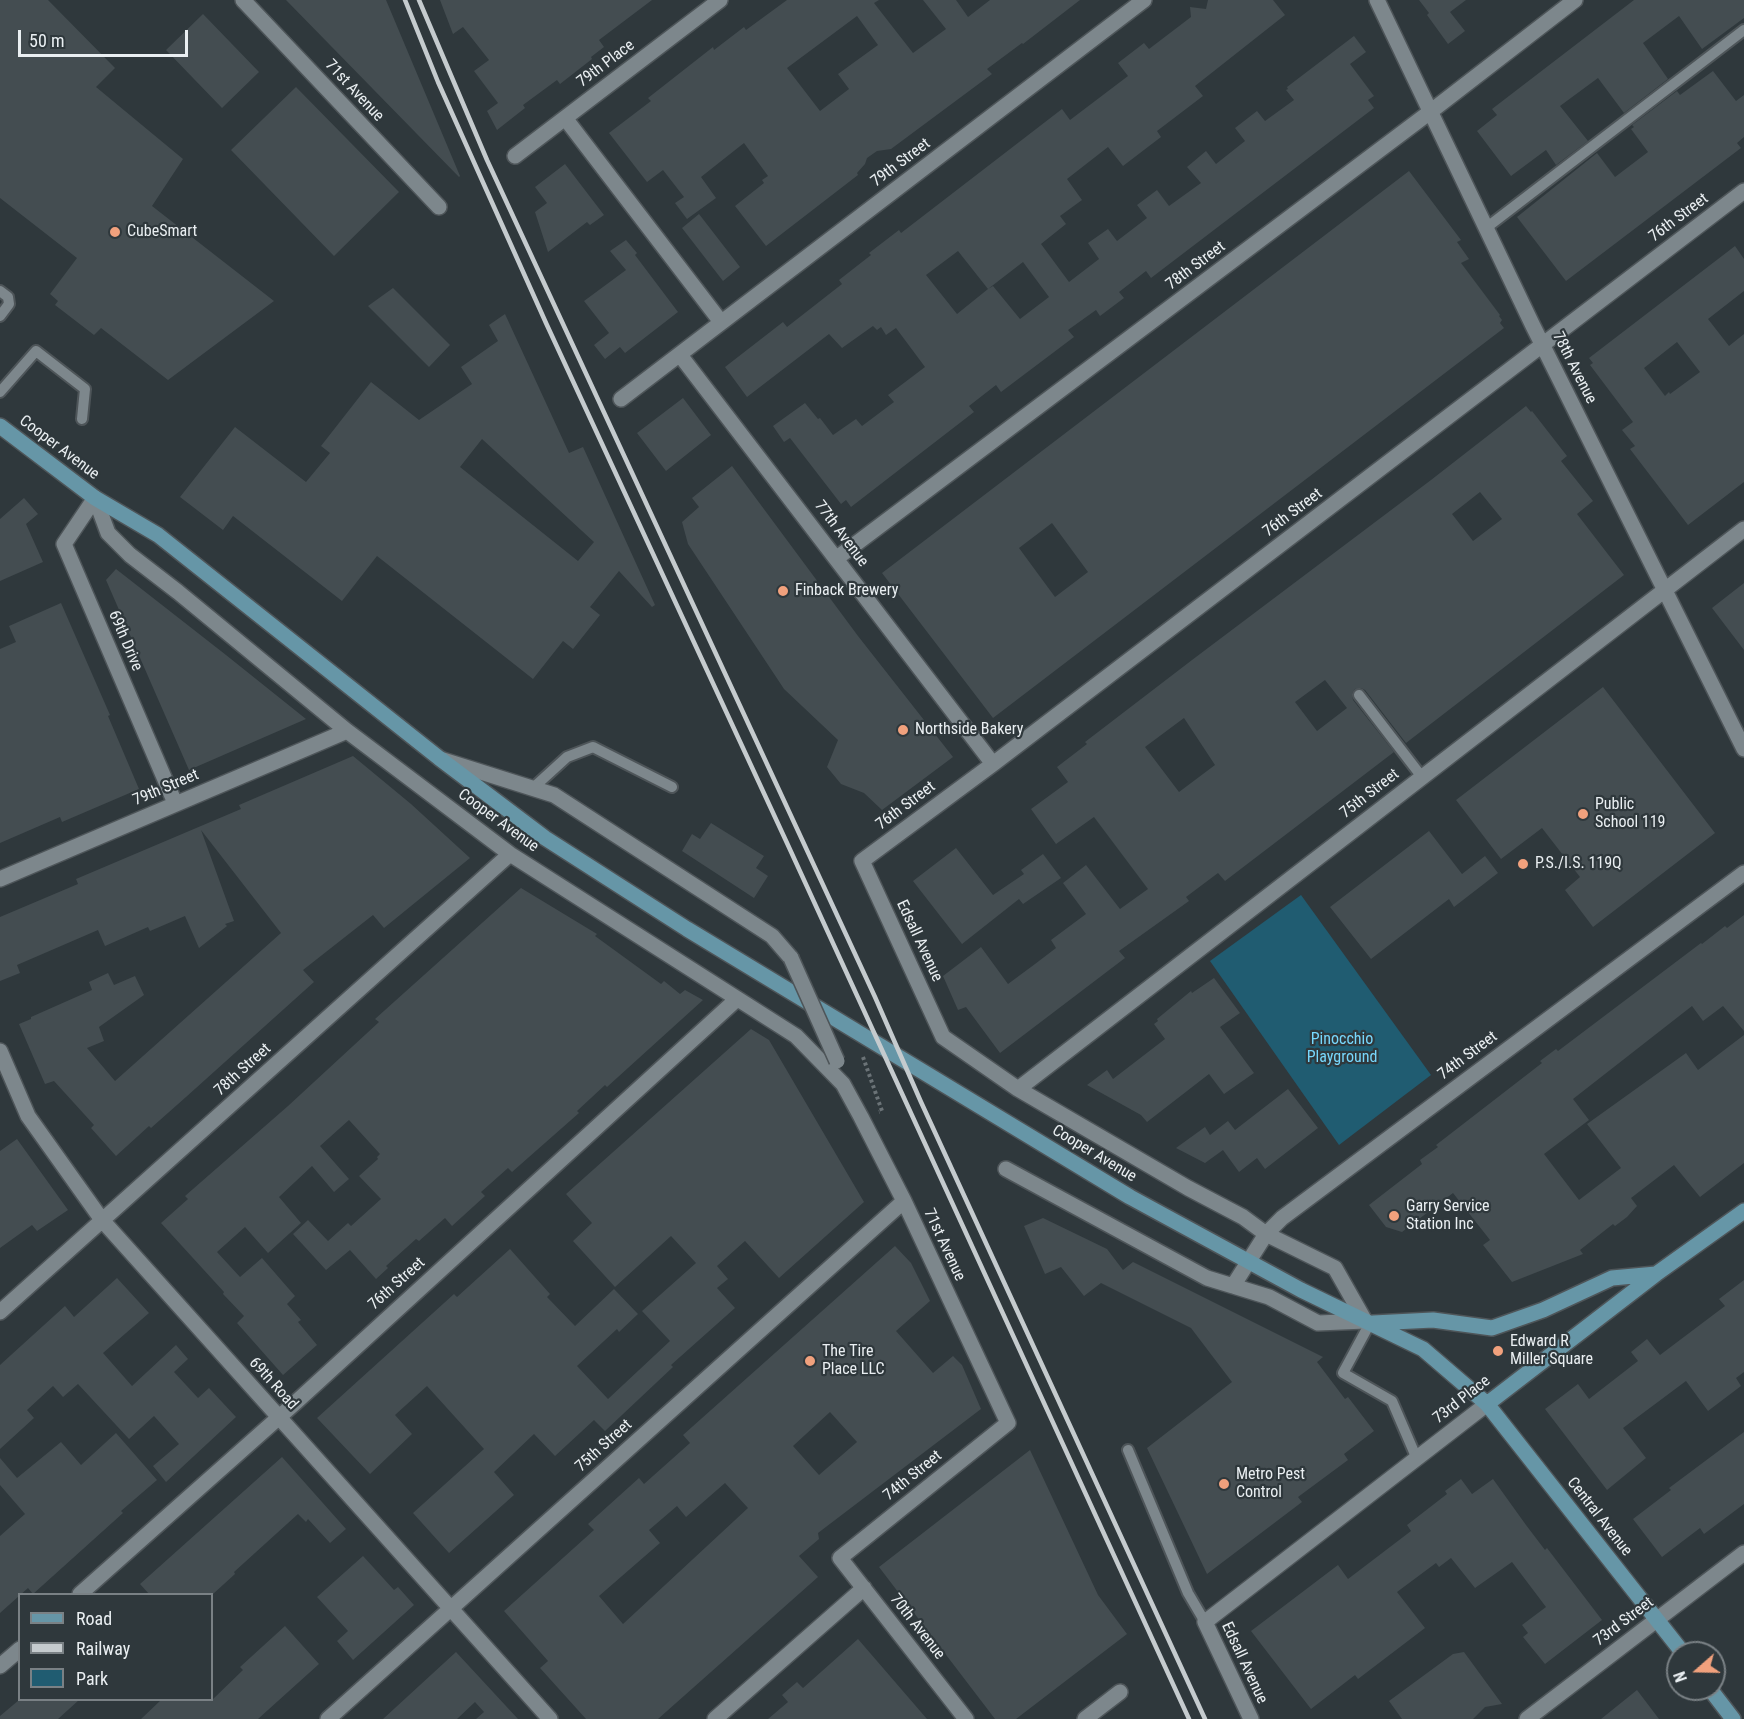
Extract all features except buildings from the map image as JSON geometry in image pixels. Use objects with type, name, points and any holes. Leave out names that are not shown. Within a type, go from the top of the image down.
[{"type":"main road","name":"Cooper Avenue","points":[[0,426],[95,498],[158,536],[439,758],[545,838],[687,929],[1130,1197],[1248,1262],[1423,1349],[1487,1404]]},
{"type":"main road","name":"73rd Place","points":[[1487,1404],[1656,1274],[1744,1211]]},
{"type":"main road","points":[[1368,1322],[1433,1320],[1492,1328],[1543,1310],[1612,1278],[1656,1274]]},
{"type":"main road","name":"Central Avenue","points":[[1487,1404],[1674,1641]]},
{"type":"main road","points":[[1719,1701],[1733,1719]]},
{"type":"street","name":"71st Avenue","points":[[243,0],[439,207]]},
{"type":"street","name":"79th Place","points":[[515,156],[720,0]]},
{"type":"street","name":"79th Street","points":[[621,399],[1144,0]]},
{"type":"street","name":"78th Avenue","points":[[1377,0],[1542,345],[1744,749]]},
{"type":"street","name":"78th Street","points":[[837,558],[1430,112],[1575,0]]},
{"type":"street","points":[[565,118],[721,322]]},
{"type":"street","name":"76th Street","points":[[862,861],[993,764],[1744,191]]},
{"type":"street","name":"77th Avenue","points":[[681,355],[993,764]]},
{"type":"street","name":"Cooper Avenue","points":[[95,498],[108,532],[129,555],[178,591],[347,730],[510,854],[796,1036],[843,1084]]},
{"type":"street","name":"69th Drive","points":[[95,498],[63,544],[175,803]]},
{"type":"street","name":"75th Street","points":[[1018,1089],[1744,529]]},
{"type":"street","name":"79th Street","points":[[0,879],[347,730]]},
{"type":"street","name":"Cooper Avenue","points":[[439,758],[554,795],[772,936],[791,958],[837,1061],[843,1084]]},
{"type":"street","name":"78th Street","points":[[0,1312],[510,854]]},
{"type":"street","name":"Edsall Avenue","points":[[862,861],[943,1037]]},
{"type":"street","name":"74th Street","points":[[1233,1286],[1266,1234],[1282,1218],[1744,873]]},
{"type":"street","name":"76th Street","points":[[81,1593],[279,1417],[737,999]]},
{"type":"street","name":"Cooper Avenue","points":[[943,1037],[1018,1089],[1188,1188],[1243,1217],[1266,1234],[1335,1268],[1368,1322]]},
{"type":"street","name":"69th Road","points":[[0,1051],[28,1116],[102,1221],[550,1719]]},
{"type":"street","name":"71st Avenue","points":[[843,1084],[904,1201],[1008,1423]]},
{"type":"street","name":"Cooper Avenue","points":[[1006,1168],[1207,1278],[1269,1297],[1318,1323],[1368,1322]]},
{"type":"street","name":"75th Street","points":[[328,1719],[904,1201]]},
{"type":"street","name":"73rd Place","points":[[1205,1622],[1487,1404]]},
{"type":"street","name":"74th Street","points":[[840,1558],[1008,1423]]},
{"type":"street","name":"73rd Street","points":[[1527,1719],[1744,1553]]},
{"type":"street","name":"70th Avenue","points":[[840,1558],[966,1719]]},
{"type":"street","points":[[715,1719],[864,1588]]},
{"type":"street","name":"Edsall Avenue","points":[[1205,1622],[1251,1719]]},
{"type":"street","points":[[0,1666],[18,1651]]},
{"type":"street","points":[[1085,1719],[1120,1692]]},
{"type":"lane","points":[[1486,228],[1744,30]]},
{"type":"lane","points":[[0,291],[8,297],[9,304],[0,316]]},
{"type":"lane","points":[[0,392],[36,351],[85,389],[82,419]]},
{"type":"lane","points":[[1359,695],[1422,777]]},
{"type":"lane","points":[[533,788],[567,757],[593,747],[672,787]]},
{"type":"lane","points":[[1368,1322],[1343,1372],[1392,1401],[1417,1459]]},
{"type":"lane","points":[[1128,1450],[1188,1593],[1205,1622]]},
{"type":"path","points":[[862,1056],[882,1111],[874,1113]]},
{"type":"green space","name":"Pinocchio Playground","points":[[1301,895],[1431,1075],[1339,1145],[1210,961]]},
{"type":"railway","points":[[405,0],[438,82],[546,323],[1189,1719]]},
{"type":"railway","points":[[419,0],[487,160],[875,997],[921,1102],[1205,1719]]},
{"type":"place","name":"CubeSmart","points":[[115,232]]},
{"type":"place","name":"Finback Brewery","points":[[783,591]]},
{"type":"place","name":"Northside Bakery","points":[[903,730]]},
{"type":"place","name":"Public School 119","points":[[1583,814]]},
{"type":"place","name":"P.S./I.S. 119Q","points":[[1523,864]]},
{"type":"place","name":"Garry Service Station Inc","points":[[1394,1216]]},
{"type":"place","name":"Edward R Miller Square","points":[[1498,1351]]},
{"type":"place","name":"The Tire Place LLC","points":[[810,1361]]},
{"type":"place","name":"Metro Pest Control","points":[[1224,1484]]}]
